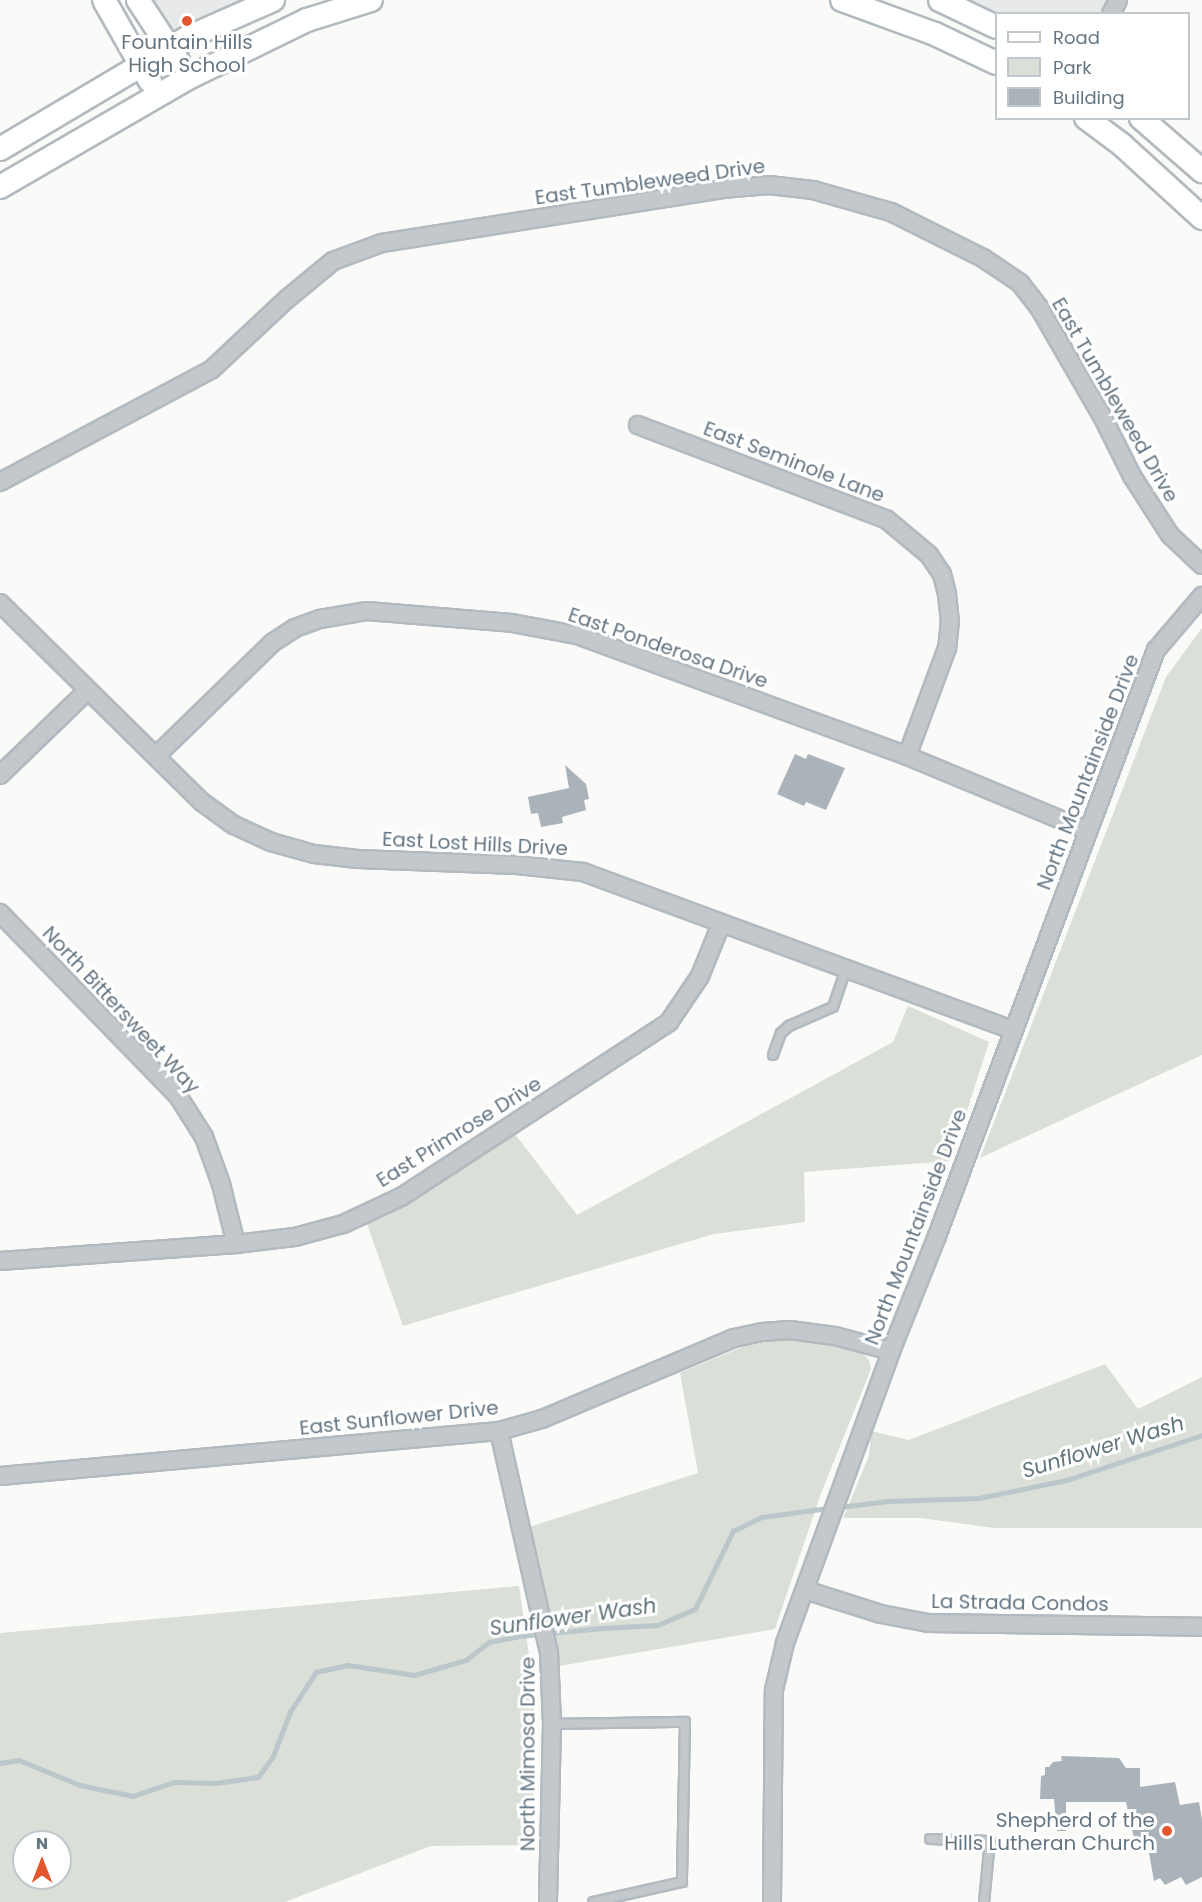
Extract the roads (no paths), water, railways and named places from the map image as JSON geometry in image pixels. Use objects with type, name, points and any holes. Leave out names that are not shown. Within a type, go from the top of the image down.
[{"type":"street","points":[[104,0],[158,95]]},
{"type":"street","points":[[138,0],[188,78]]},
{"type":"street","points":[[0,149],[189,38],[273,0]]},
{"type":"street","points":[[0,187],[188,78],[307,20],[371,0]]},
{"type":"street","points":[[842,0],[935,33],[995,63]]},
{"type":"street","points":[[940,0],[995,27]]},
{"type":"street","points":[[1089,120],[1121,144],[1202,218]]},
{"type":"street","points":[[1143,120],[1202,171]]},
{"type":"street","name":"East Tumbleweed Drive","points":[[0,482],[211,370],[287,299],[333,261],[382,243],[723,189],[769,185],[813,190],[891,212],[983,258],[1020,282],[1040,309],[1103,418],[1132,476],[1170,535],[1202,566]]},
{"type":"street","name":"East Seminole Lane","points":[[638,425],[886,519],[929,555],[942,574],[950,621],[947,648],[907,756]]},
{"type":"street","name":"North Mountainside Drive","points":[[772,1902],[776,1678],[805,1590],[891,1351],[1014,1031],[1156,650],[1202,596]]},
{"type":"street","name":"East Lost Hills Drive","points":[[0,603],[202,802],[234,825],[271,842],[314,854],[358,859],[517,865],[582,872],[1014,1031]]},
{"type":"street","name":"East Ponderosa Drive","points":[[156,756],[272,643],[295,628],[320,620],[367,611],[512,623],[577,635],[907,756],[1088,831]]},
{"type":"street","points":[[0,775],[87,691]]},
{"type":"street","name":"North Bittersweet Way","points":[[0,913],[178,1096],[204,1137],[221,1184],[236,1244]]},
{"type":"street","name":"East Primrose Drive","points":[[0,1261],[236,1244],[295,1237],[342,1224],[401,1197],[669,1022],[700,976],[721,924]]},
{"type":"street","name":"East Sunflower Drive","points":[[0,1476],[499,1431],[542,1419],[734,1338],[762,1332],[790,1330],[835,1336],[891,1351]]},
{"type":"street","name":"North Mimosa Drive","points":[[499,1431],[549,1652],[552,1724],[548,1902]]},
{"type":"street","name":"La Strada Condos","points":[[805,1590],[881,1614],[928,1623],[1202,1627]]},
{"type":"lane","points":[[773,1055],[781,1033],[789,1026],[832,1007],[846,969]]},
{"type":"lane","points":[[552,1724],[685,1722],[682,1882],[593,1902]]},
{"type":"lane","points":[[930,1839],[990,1841],[984,1902]]},
{"type":"waterway","name":"Sunflower Wash","points":[[840,1507],[888,1501],[979,1498],[1067,1480],[1202,1435]]},
{"type":"waterway","name":"Sunflower Wash","points":[[0,1763],[19,1760],[80,1785],[133,1796],[174,1782],[216,1783],[258,1777],[273,1756],[290,1712],[316,1672],[348,1665],[414,1675],[466,1660],[489,1642],[520,1636],[658,1625],[695,1609],[733,1531],[762,1517],[829,1508]]},
{"type":"place","name":"Fountain Hills High School","points":[[187,21]]},
{"type":"place","name":"Shepherd of the Hills Lutheran Church","points":[[1167,1831]]}]
